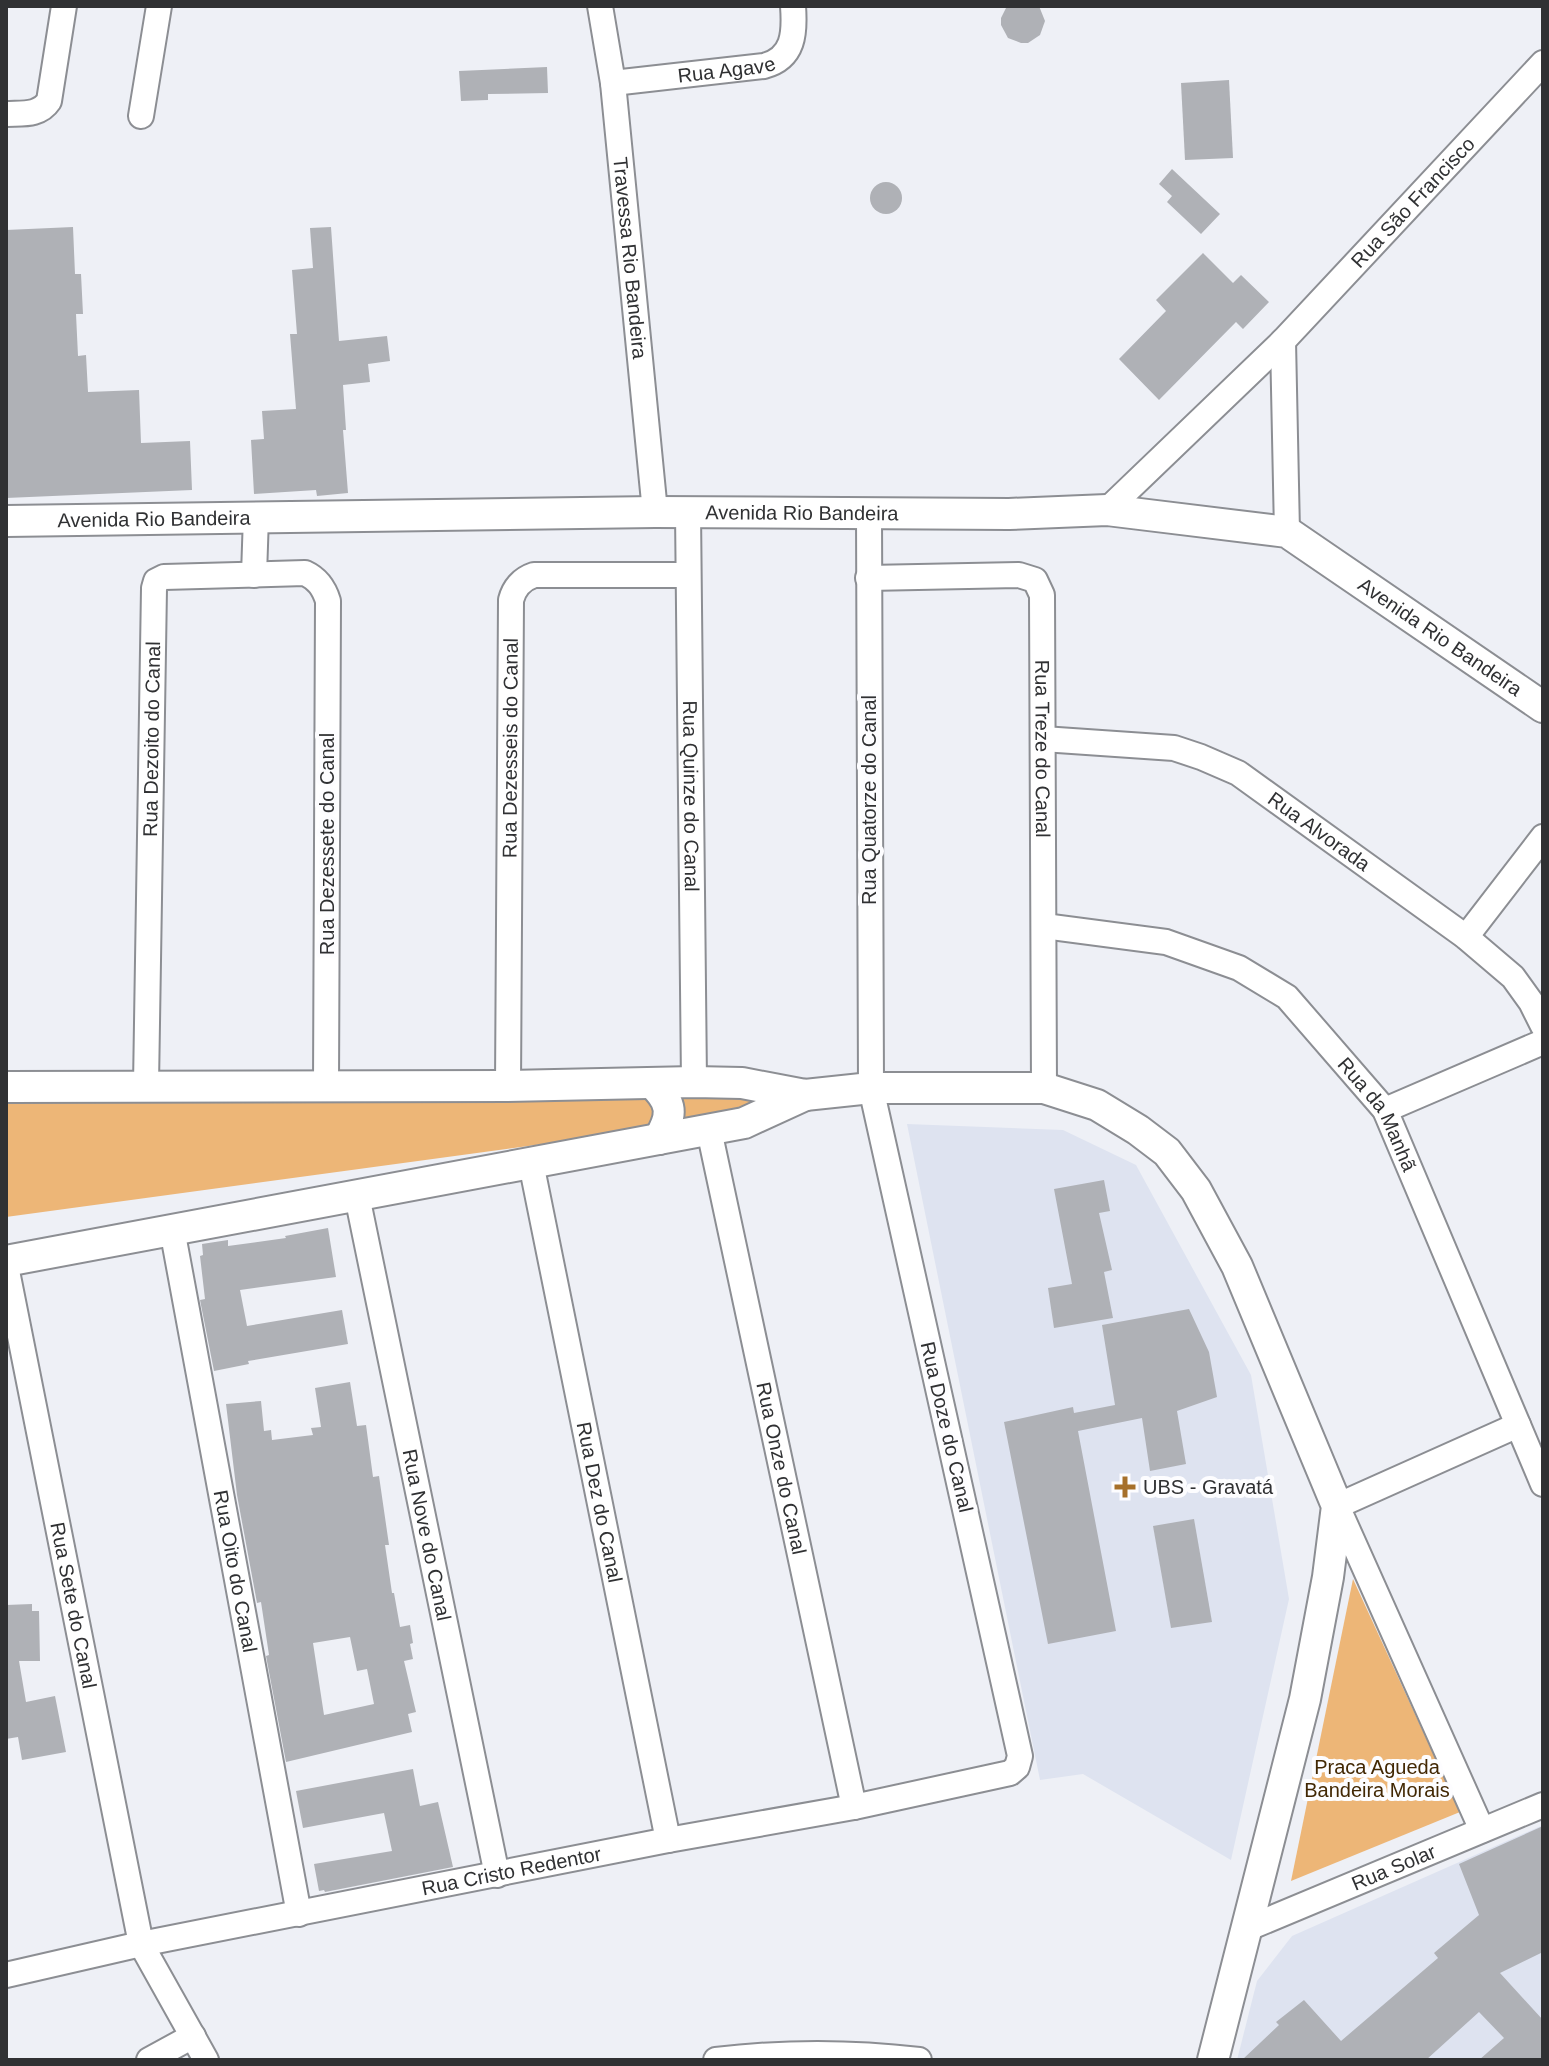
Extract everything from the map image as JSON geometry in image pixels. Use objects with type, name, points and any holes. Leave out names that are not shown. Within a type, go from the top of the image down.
[{"type":"street","points":[[6,114],[30,113],[44,108],[49,101],[64,6]]},
{"type":"street","points":[[141,116],[159,6]]},
{"type":"street","name":"Travessa Rio Bandeira","points":[[600,6],[613,83],[655,512]]},
{"type":"street","name":"Rua Agave","points":[[613,83],[775,63],[790,47],[793,6]]},
{"type":"street","name":"Rua São Francisco","points":[[1107,510],[1283,341],[1541,70]]},
{"type":"street","points":[[1283,341],[1287,532]]},
{"type":"street","name":"Avenida Rio Bandeira","points":[[6,521],[655,512],[1009,514],[1107,510],[1287,532],[1543,707]]},
{"type":"street","name":"Rua Quinze do Canal","points":[[688,512],[694,1082]]},
{"type":"street","name":"Rua Quatorze do Canal","points":[[869,513],[871,1088]]},
{"type":"street","points":[[254,575],[256,516]]},
{"type":"street","name":"Rua Dezoito do Canal","points":[[146,1085],[156,581],[164,577],[305,573],[319,582],[328,601]]},
{"type":"street","name":"Rua Dezesseis do Canal","points":[[508,1086],[513,593],[524,578],[534,575],[688,575]]},
{"type":"street","name":"Rua Treze do Canal","points":[[868,578],[1019,575],[1035,580],[1042,595],[1044,1088]]},
{"type":"street","name":"Rua Dezessete do Canal","points":[[326,1086],[328,601]]},
{"type":"street","name":"Rua Alvorada","points":[[1043,739],[1174,748],[1238,773],[1466,937],[1513,977],[1543,1026]]},
{"type":"street","points":[[1466,937],[1543,837]]},
{"type":"street","name":"Rua da Manhã","points":[[1044,926],[1166,942],[1239,968],[1287,997],[1385,1110],[1543,1484]]},
{"type":"street","points":[[1385,1110],[1543,1042]]},
{"type":"street","points":[[6,1087],[508,1086],[694,1082],[742,1083],[805,1095],[871,1088],[1044,1088],[1097,1105],[1167,1152],[1196,1190],[1237,1266],[1337,1506],[1482,1830]]},
{"type":"street","points":[[652,1083],[665,1096],[669,1109],[668,1123],[659,1139]]},
{"type":"street","name":"Rua Doze do Canal","points":[[871,1088],[1020,1756],[1017,1767]]},
{"type":"street","points":[[6,1263],[172,1229],[744,1123],[805,1095]]},
{"type":"street","name":"Rua Onze do Canal","points":[[709,1130],[854,1807]]},
{"type":"street","name":"Rua Dez do Canal","points":[[531,1163],[668,1840]]},
{"type":"street","name":"Rua Nove do Canal","points":[[357,1196],[497,1875]]},
{"type":"street","name":"Rua Oito do Canal","points":[[172,1229],[299,1914]]},
{"type":"street","name":"Rua Sete do Canal","points":[[6,1263],[141,1944],[206,2060]]},
{"type":"street","points":[[1337,1506],[1518,1425]]},
{"type":"street","points":[[1213,2060],[1305,1699],[1328,1577],[1337,1506]]},
{"type":"street","name":"Rua Cristo Redentor","points":[[6,1975],[141,1944],[668,1840],[854,1807],[1010,1773],[1017,1767]]},
{"type":"street","name":"Rua Solar","points":[[1246,1929],[1543,1805]]},
{"type":"street","points":[[149,2060],[193,2036]]},
{"type":"street","points":[[716,2060],[801,2054],[919,2060]]},
{"type":"shaded area","name":"UBS - Gravatá","points":[[907,1124],[1063,1130],[1136,1165],[1251,1375],[1289,1599],[1231,1860],[1083,1774],[1040,1780]]},
{"type":"shaded area","points":[[1543,1825],[1543,2060],[1237,2060],[1257,1981],[1292,1936]]},
{"type":"green space","points":[[6,1087],[853,1092],[705,1122],[6,1217]]},
{"type":"green space","name":"Praca Agueda Bandeira Morais","points":[[1353,1579],[1460,1812],[1291,1881]]},
{"type":"building","points":[[1007,6],[1039,6],[1045,21],[1040,35],[1028,43],[1008,38],[1001,25]]},
{"type":"building","points":[[547,67],[548,93],[488,94],[488,100],[461,101],[459,71]]},
{"type":"building","points":[[1229,80],[1233,158],[1185,160],[1181,83]]},
{"type":"building","points":[[1172,169],[1220,214],[1201,234],[1167,202],[1172,196],[1159,184]]},
{"type":"building","points":[[886,182],[898,186],[902,198],[898,210],[886,214],[874,210],[870,198],[874,186]]},
{"type":"building","points":[[73,227],[75,274],[81,274],[83,314],[76,314],[78,356],[86,355],[88,392],[139,390],[141,443],[190,441],[192,490],[6,498],[6,230]]},
{"type":"building","points":[[331,227],[339,341],[387,336],[390,361],[368,364],[370,382],[343,385],[348,493],[317,496],[316,490],[254,494],[251,440],[264,439],[262,411],[296,409],[290,334],[297,334],[292,270],[313,268],[310,228]]},
{"type":"building","points":[[1203,253],[1233,283],[1241,275],[1269,302],[1243,329],[1236,322],[1159,400],[1119,359],[1166,311],[1156,300]]},
{"type":"building","points":[[1104,1180],[1110,1211],[1099,1213],[1112,1270],[1104,1272],[1113,1318],[1054,1328],[1048,1288],[1072,1284],[1054,1189]]},
{"type":"building","points":[[328,1228],[336,1277],[240,1290],[247,1326],[342,1310],[348,1344],[248,1361],[249,1364],[214,1371],[200,1300],[205,1299],[200,1256],[203,1255],[202,1244],[228,1240],[228,1246],[286,1238]]},
{"type":"building","points":[[1189,1309],[1209,1352],[1217,1397],[1177,1411],[1186,1464],[1150,1471],[1142,1418],[1078,1431],[1116,1631],[1048,1644],[1004,1422],[1073,1407],[1074,1413],[1115,1405],[1102,1325]]},
{"type":"building","points":[[350,1382],[357,1426],[366,1425],[373,1477],[379,1476],[392,1593],[400,1627],[410,1625],[413,1659],[404,1661],[416,1712],[408,1714],[412,1732],[286,1762],[266,1656],[269,1655],[261,1602],[257,1603],[237,1495],[226,1404],[261,1401],[264,1431],[271,1430],[272,1440],[313,1435],[311,1428],[321,1427],[315,1388]],"holes":[[[350,1637],[357,1671],[367,1669],[374,1704],[324,1715],[313,1643]]]},
{"type":"building","points":[[1194,1519],[1212,1622],[1171,1628],[1153,1526]]},
{"type":"building","points":[[32,1604],[32,1611],[39,1611],[40,1661],[19,1661],[26,1702],[55,1696],[66,1752],[22,1760],[18,1737],[6,1739],[6,1605]]},
{"type":"building","points":[[413,1769],[420,1806],[438,1802],[453,1867],[319,1891],[314,1864],[392,1851],[384,1813],[303,1828],[296,1791]]},
{"type":"building","points":[[1543,1826],[1543,1952],[1500,1973],[1543,2020],[1543,2060],[1479,2060],[1504,2038],[1479,2012],[1426,2060],[1242,2060],[1279,2025],[1276,2022],[1304,2000],[1341,2041],[1438,1958],[1434,1953],[1479,1915],[1459,1864]]},
{"type":"place","name":"UBS - Gravatá","points":[[1125,1487]]}]
